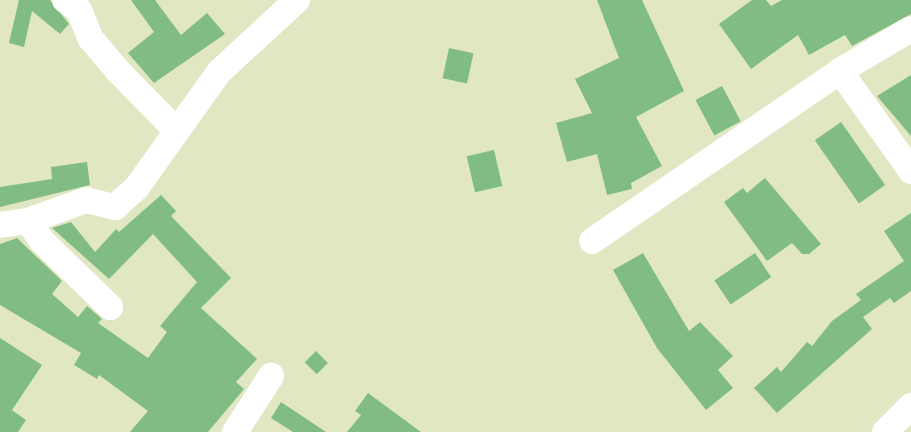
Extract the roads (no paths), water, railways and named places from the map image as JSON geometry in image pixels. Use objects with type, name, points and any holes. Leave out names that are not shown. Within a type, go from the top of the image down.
[{"type":"street","points":[[65,0],[79,10],[91,38],[119,72],[176,130]]},
{"type":"street","points":[[0,225],[28,220],[86,200],[115,207],[137,187],[219,72],[296,0]]},
{"type":"street","points":[[592,241],[840,71],[911,29]]},
{"type":"street","points":[[840,71],[911,171]]},
{"type":"street","points":[[28,220],[48,248],[110,307]]},
{"type":"street","points":[[235,432],[270,376]]}]
